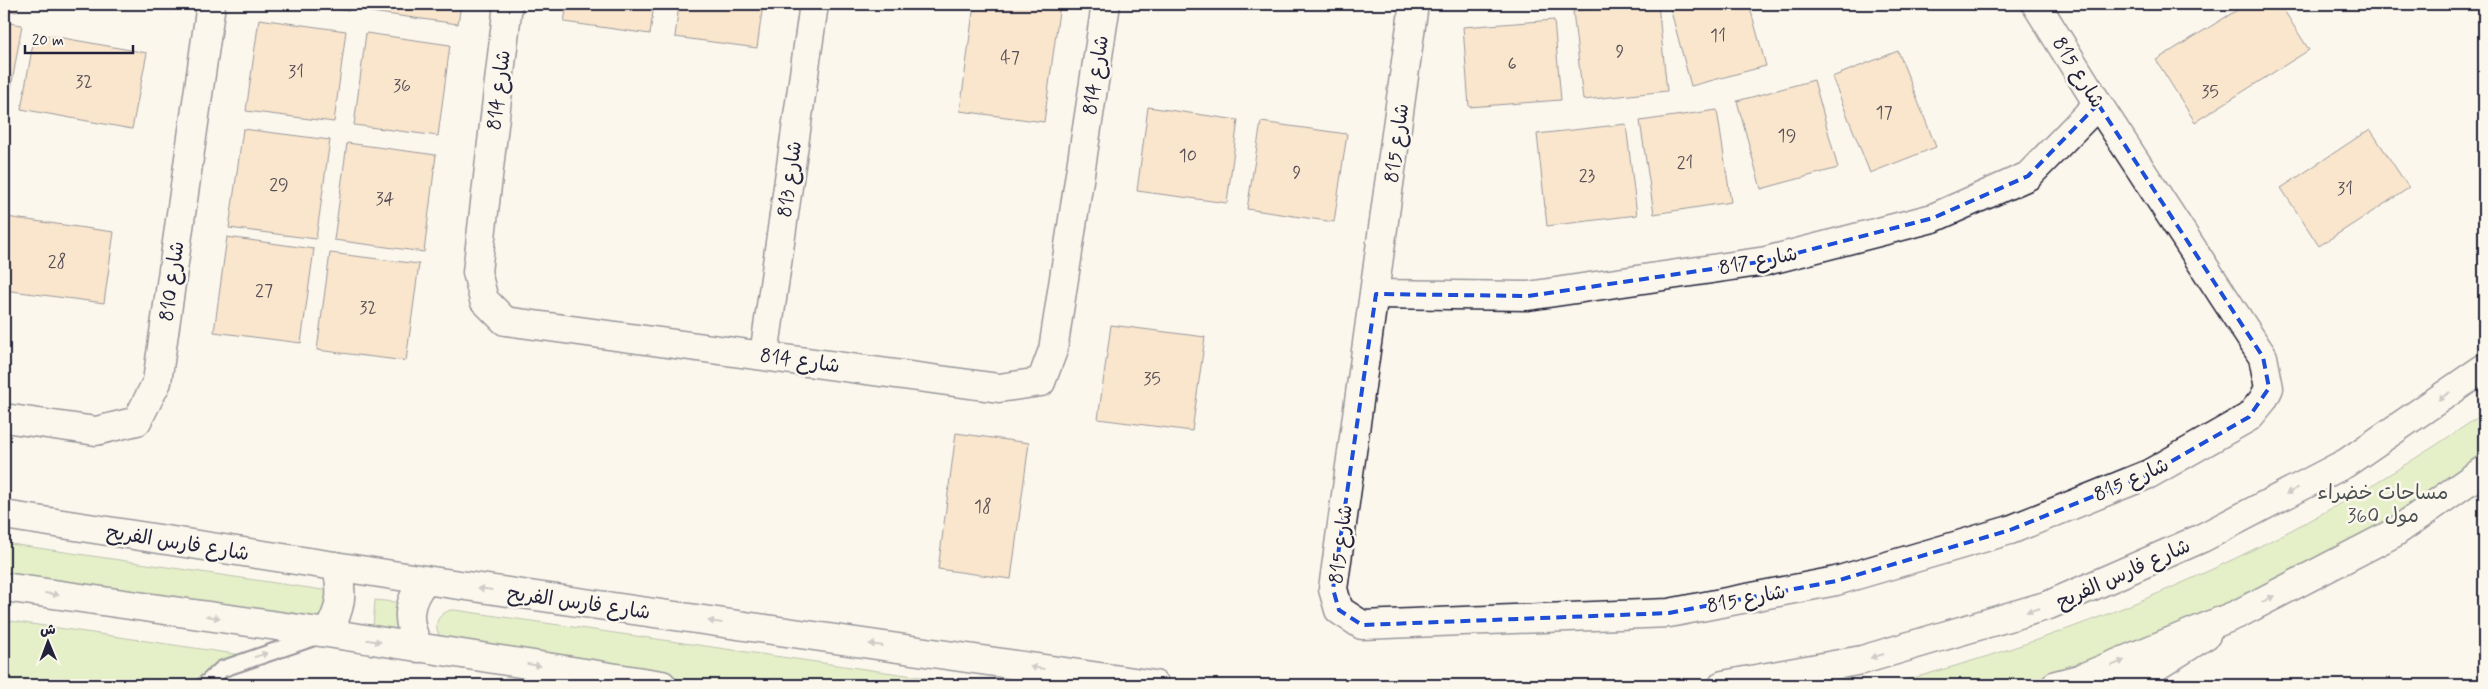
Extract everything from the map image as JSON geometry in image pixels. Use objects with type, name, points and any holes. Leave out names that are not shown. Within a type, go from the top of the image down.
[{"type":"street","name":"شارع 810","points":[[4,418],[96,431],[136,421],[157,382],[211,4]]},
{"type":"street","name":"شارع 814","points":[[508,4],[477,272],[484,300],[505,321],[999,388],[1041,382],[1053,350],[1106,4]]},
{"type":"street","name":"شارع 813","points":[[764,355],[814,4]]},
{"type":"street","name":"شارع 815","points":[[1414,4],[1376,294],[1333,589],[1339,610],[1362,625],[1669,613],[1836,581],[2010,530],[2148,474],[2249,417],[2263,400],[2269,388],[2263,357],[2098,104],[2036,4]]},
{"type":"street","name":"شارع 817","points":[[1376,294],[1528,296],[1766,261],[1932,218],[2028,176],[2098,104]]},
{"type":"street","name":"شارع فارس الفريح","points":[[1723,685],[1862,660],[2050,605],[2202,538],[2346,463],[2484,368]]},
{"type":"street","points":[[2127,685],[2238,614],[2394,533],[2484,470]]},
{"type":"street","name":"شارع فارس الفريح","points":[[4,515],[425,580],[1155,685]]},
{"type":"street","points":[[327,633],[337,617],[342,599],[336,566]]},
{"type":"street","points":[[419,648],[411,631],[409,612],[413,594],[425,580]]},
{"type":"street","points":[[4,587],[327,633],[662,685]]},
{"type":"street","points":[[2056,685],[2079,678],[2238,614]]},
{"type":"lane","points":[[204,685],[222,670],[237,663],[327,633]]},
{"type":"highlighted area","points":[[2098,104],[2263,357],[2269,388],[2249,417],[2149,474],[2010,530],[1836,581],[1669,613],[1362,625],[1339,610],[1333,589],[1376,294],[1528,296],[1766,261],[1933,218],[2028,176]]},
{"type":"green space","name":"مساحات خضراء 360 مول","points":[[2484,413],[2484,463],[2446,489],[2287,580],[2056,676],[2027,685],[1887,685],[1968,662],[2047,636],[2123,608],[2198,576],[2270,541],[2342,502],[2413,460]]},
{"type":"green space","points":[[4,543],[323,590],[327,591],[334,620],[4,582]]},
{"type":"green space","points":[[375,600],[404,603],[399,640],[373,627]]},
{"type":"green space","points":[[450,610],[976,685],[706,685],[449,648],[438,633],[437,623],[443,614]]},
{"type":"green space","points":[[4,620],[242,655],[213,685],[4,685]]},
{"type":"building","points":[[4,4],[19,4],[17,12],[4,10]]},
{"type":"building","points":[[299,4],[350,4],[349,11]]},
{"type":"building","points":[[372,4],[461,4],[458,24],[371,12]]},
{"type":"building","points":[[567,4],[654,4],[650,34],[564,22]]},
{"type":"building","points":[[679,4],[763,4],[757,48],[675,37]]},
{"type":"building","points":[[974,4],[1060,4],[1044,122],[960,111]]},
{"type":"building","points":[[1636,4],[1658,4],[1667,91],[1583,100],[1573,11]]},
{"type":"building","points":[[1669,4],[1749,4],[1766,66],[1691,86]]},
{"type":"building","points":[[2247,4],[2280,4],[2309,50],[2195,122],[2156,60]]},
{"type":"building","points":[[259,19],[346,31],[334,122],[246,111]]},
{"type":"building","points":[[1554,20],[1561,100],[1469,107],[1463,27]]},
{"type":"building","points":[[4,22],[22,25],[10,94],[4,93]]},
{"type":"building","points":[[35,33],[147,53],[132,129],[21,109]]},
{"type":"building","points":[[366,33],[450,45],[438,136],[354,125]]},
{"type":"building","points":[[1898,51],[1936,147],[1870,173],[1832,77]]},
{"type":"building","points":[[1814,80],[1838,168],[1761,189],[1737,101]]},
{"type":"building","points":[[1148,107],[1238,120],[1227,203],[1137,191]]},
{"type":"building","points":[[1717,110],[1731,202],[1654,214],[1640,121]]},
{"type":"building","points":[[4,111],[7,111],[4,130]]},
{"type":"building","points":[[1261,122],[1347,134],[1334,222],[1247,209]]},
{"type":"building","points":[[1626,124],[1637,215],[1547,226],[1537,134]]},
{"type":"building","points":[[243,129],[330,140],[316,239],[229,228]]},
{"type":"building","points":[[2370,129],[2409,188],[2319,246],[2281,188]]},
{"type":"building","points":[[347,143],[436,155],[424,252],[334,240]]},
{"type":"building","points":[[6,217],[114,232],[104,303],[4,290]]},
{"type":"building","points":[[227,237],[314,249],[301,343],[214,332]]},
{"type":"building","points":[[330,253],[419,264],[406,361],[317,350]]},
{"type":"building","points":[[1111,325],[1205,337],[1192,431],[1098,419]]},
{"type":"building","points":[[956,433],[1029,443],[1011,579],[938,569]]}]
